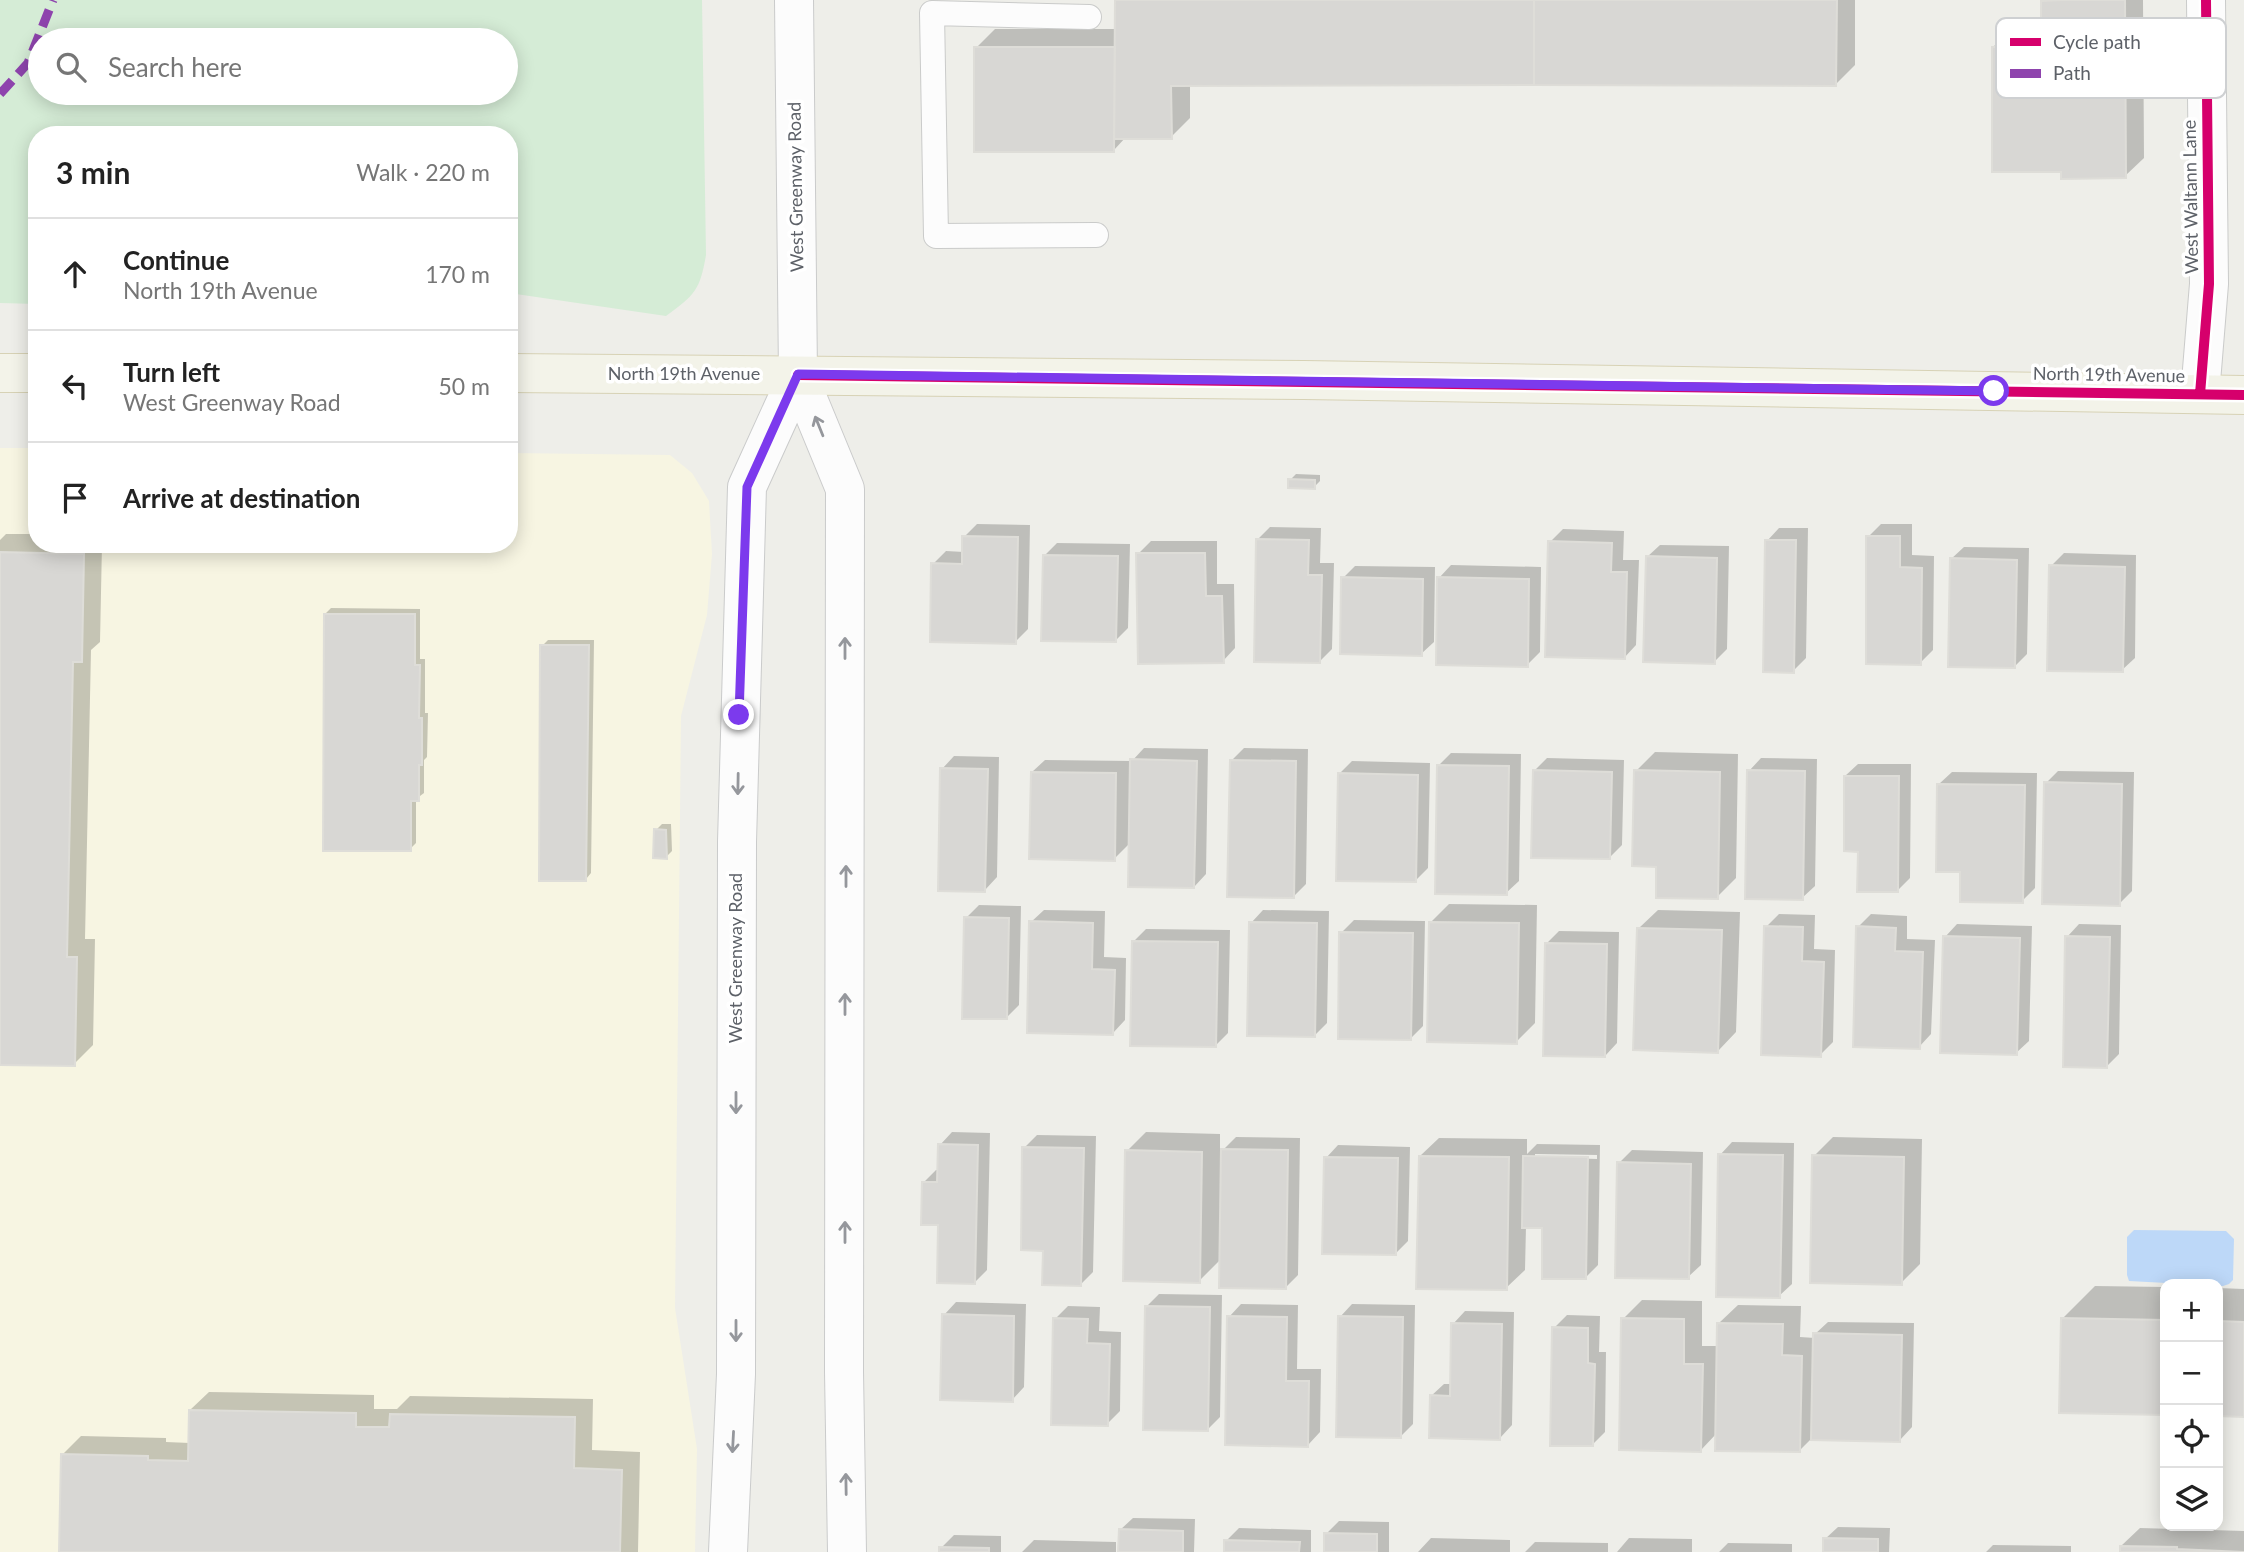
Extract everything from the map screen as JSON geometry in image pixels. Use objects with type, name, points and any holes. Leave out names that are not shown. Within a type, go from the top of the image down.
[{"type":"main road","name":"West Greenway Road","points":[[794,0],[798,374],[845,489],[844,1372],[847,1552]]},
{"type":"main road","name":"West Waltann Lane","points":[[2206,0],[2206,18]]},
{"type":"main road","name":"West Waltann Lane","points":[[2200,394],[2209,284],[2207,98]]},
{"type":"main road","points":[[0,373],[28,373]]},
{"type":"main road","name":"North 19th Avenue","points":[[518,373],[798,374],[2244,395]]},
{"type":"main road","name":"West Greenway Road","points":[[728,1552],[736,1374],[736,869],[747,487],[798,374]]},
{"type":"lane","points":[[1089,17],[932,13],[936,236],[1096,234]]},
{"type":"shaded area","points":[[0,448],[28,448],[28,553],[518,553],[518,453],[670,455],[692,473],[709,501],[712,554],[707,615],[681,716],[675,1308],[697,1449],[695,1552],[0,1552]]},
{"type":"green space","points":[[0,0],[702,0],[706,255],[695,291],[666,316],[518,294],[518,126],[28,126],[28,304],[0,303]]},
{"type":"water","points":[[2134,1230],[2226,1231],[2234,1239],[2233,1280],[2223,1286],[2223,1279],[2160,1279],[2160,1283],[2129,1281],[2127,1237]]},
{"type":"building","points":[[1115,0],[1534,0],[1534,85],[1171,86],[1172,139],[1114,139]]},
{"type":"building","points":[[1534,0],[1837,0],[1836,86],[1534,85]]},
{"type":"building","points":[[2125,0],[2125,18],[2041,18],[2041,1]]},
{"type":"building","points":[[974,47],[1115,47],[1114,152],[974,152]]},
{"type":"building","points":[[1992,47],[1996,47],[1996,98],[2126,98],[2126,178],[2061,179],[2061,172],[1992,172]]},
{"type":"building","points":[[1288,479],[1315,480],[1315,489],[1288,488]]},
{"type":"building","points":[[962,536],[1018,537],[1016,644],[930,642],[931,563],[962,564]]},
{"type":"building","points":[[1866,536],[1900,536],[1900,567],[1922,568],[1921,665],[1866,664]]},
{"type":"building","points":[[1256,539],[1309,540],[1308,575],[1322,575],[1320,663],[1254,662]]},
{"type":"building","points":[[1765,540],[1796,540],[1794,673],[1763,672]]},
{"type":"building","points":[[1548,541],[1612,543],[1611,572],[1627,572],[1625,659],[1545,657]]},
{"type":"building","points":[[0,552],[84,554],[82,662],[73,662],[67,957],[77,957],[75,1066],[0,1065]]},
{"type":"building","points":[[1136,553],[1205,553],[1206,596],[1222,596],[1224,663],[1138,664]]},
{"type":"building","points":[[1043,555],[1118,556],[1116,642],[1041,641]]},
{"type":"building","points":[[1646,556],[1717,558],[1715,664],[1643,662]]},
{"type":"building","points":[[1950,558],[2017,560],[2015,668],[1948,667]]},
{"type":"building","points":[[2049,565],[2125,567],[2123,672],[2047,671]]},
{"type":"building","points":[[1341,577],[1423,579],[1422,656],[1340,654]]},
{"type":"building","points":[[1437,577],[1529,579],[1528,667],[1436,665]]},
{"type":"building","points":[[324,614],[415,614],[415,665],[420,665],[422,765],[419,765],[419,801],[411,801],[411,851],[323,851]]},
{"type":"building","points":[[540,645],[589,645],[586,881],[539,881]]},
{"type":"building","points":[[1130,759],[1197,761],[1194,888],[1128,887]]},
{"type":"building","points":[[1230,760],[1296,761],[1294,898],[1227,897]]},
{"type":"building","points":[[1437,765],[1509,766],[1507,895],[1435,894]]},
{"type":"building","points":[[940,768],[988,769],[985,892],[938,891]]},
{"type":"building","points":[[1533,770],[1612,772],[1610,859],[1531,858]]},
{"type":"building","points":[[1634,770],[1720,772],[1718,899],[1656,898],[1656,867],[1632,866]]},
{"type":"building","points":[[1747,770],[1805,771],[1803,900],[1745,899]]},
{"type":"building","points":[[1031,772],[1116,773],[1115,861],[1029,859]]},
{"type":"building","points":[[1338,773],[1418,775],[1416,882],[1336,881]]},
{"type":"building","points":[[1844,776],[1899,776],[1898,892],[1857,892],[1858,852],[1844,851]]},
{"type":"building","points":[[2044,782],[2122,784],[2120,906],[2042,904]]},
{"type":"building","points":[[1937,784],[2025,785],[2023,903],[1960,902],[1960,872],[1936,872]]},
{"type":"building","points":[[654,829],[666,830],[667,859],[653,858]]},
{"type":"building","points":[[964,917],[1009,918],[1007,1019],[962,1019]]},
{"type":"building","points":[[1029,921],[1093,923],[1092,969],[1115,970],[1113,1035],[1027,1033]]},
{"type":"building","points":[[1249,922],[1317,923],[1315,1037],[1247,1036]]},
{"type":"building","points":[[1429,922],[1519,923],[1517,1044],[1427,1042]]},
{"type":"building","points":[[1764,926],[1803,927],[1802,961],[1824,962],[1821,1057],[1761,1055]]},
{"type":"building","points":[[1856,926],[1896,928],[1895,951],[1923,952],[1920,1049],[1853,1047]]},
{"type":"building","points":[[1637,928],[1722,930],[1718,1053],[1633,1050]]},
{"type":"building","points":[[1339,932],[1413,933],[1411,1040],[1338,1039]]},
{"type":"building","points":[[1943,936],[2020,938],[2017,1055],[1940,1053]]},
{"type":"building","points":[[2065,936],[2110,937],[2107,1068],[2063,1067]]},
{"type":"building","points":[[1132,941],[1218,942],[1216,1047],[1130,1046]]},
{"type":"building","points":[[1545,943],[1607,944],[1605,1057],[1543,1056]]},
{"type":"building","points":[[938,1144],[978,1145],[975,1284],[937,1283],[938,1225],[921,1225],[922,1182],[937,1182]]},
{"type":"building","points":[[1022,1147],[1084,1148],[1081,1286],[1042,1285],[1043,1251],[1021,1250]]},
{"type":"building","points":[[1221,1149],[1288,1150],[1286,1289],[1219,1288]]},
{"type":"building","points":[[1125,1150],[1202,1152],[1200,1283],[1123,1281]]},
{"type":"building","points":[[1718,1154],[1783,1155],[1780,1298],[1716,1297]]},
{"type":"building","points":[[1812,1155],[1904,1157],[1902,1285],[1810,1283]]},
{"type":"building","points":[[1419,1156],[1509,1157],[1507,1290],[1416,1289]]},
{"type":"building","points":[[1523,1156],[1588,1157],[1586,1279],[1542,1279],[1542,1228],[1522,1228]]},
{"type":"building","points":[[1324,1157],[1398,1158],[1396,1255],[1322,1254]]},
{"type":"building","points":[[1617,1162],[1691,1164],[1689,1279],[1615,1278]]},
{"type":"building","points":[[1145,1306],[1210,1307],[1208,1431],[1143,1430]]},
{"type":"building","points":[[942,1314],[1014,1316],[1013,1402],[940,1400]]},
{"type":"building","points":[[1227,1316],[1287,1317],[1286,1381],[1309,1381],[1308,1447],[1225,1445]]},
{"type":"building","points":[[1338,1316],[1403,1317],[1401,1438],[1336,1437]]},
{"type":"building","points":[[1053,1318],[1088,1319],[1087,1343],[1110,1344],[1108,1426],[1051,1425]]},
{"type":"building","points":[[1621,1318],[1684,1319],[1684,1364],[1703,1364],[1701,1452],[1619,1450]]},
{"type":"building","points":[[2061,1318],[2160,1320],[2160,1415],[2059,1413]]},
{"type":"building","points":[[2223,1321],[2244,1322],[2244,1417],[2223,1416]]},
{"type":"building","points":[[1451,1323],[1502,1324],[1500,1440],[1429,1438],[1430,1395],[1450,1396]]},
{"type":"building","points":[[1717,1323],[1783,1324],[1782,1355],[1802,1356],[1800,1452],[1715,1451]]},
{"type":"building","points":[[1552,1327],[1588,1328],[1588,1363],[1595,1364],[1593,1446],[1550,1446]]},
{"type":"building","points":[[1813,1333],[1902,1335],[1900,1442],[1811,1440]]},
{"type":"building","points":[[189,1410],[356,1413],[356,1427],[389,1427],[390,1414],[575,1417],[574,1468],[622,1470],[620,1552],[59,1552],[61,1454],[148,1456],[148,1460],[188,1461]]},
{"type":"building","points":[[1119,1529],[1183,1531],[1183,1552],[1118,1552]]},
{"type":"building","points":[[1324,1533],[1377,1534],[1377,1552],[1324,1552]]},
{"type":"building","points":[[1823,1538],[1878,1539],[1878,1552],[1823,1552]]},
{"type":"building","points":[[1224,1540],[1300,1542],[1299,1552],[1224,1552]]},
{"type":"building","points":[[2120,1546],[2177,1547],[2244,1552],[2120,1552]]},
{"type":"building","points":[[939,1547],[989,1548],[989,1552],[939,1552]]},
{"type":"marked path","points":[[42,28],[53,0]]},
{"type":"marked path","points":[[0,94],[28,63]]},
{"type":"cycle path","points":[[2206,0],[2206,18]]},
{"type":"cycle path","points":[[2200,394],[2209,284],[2207,98]]},
{"type":"cycle path","points":[[798,375],[2244,395]]},
{"type":"route","points":[[739,715],[747,487],[798,374],[1994,391]]}]
